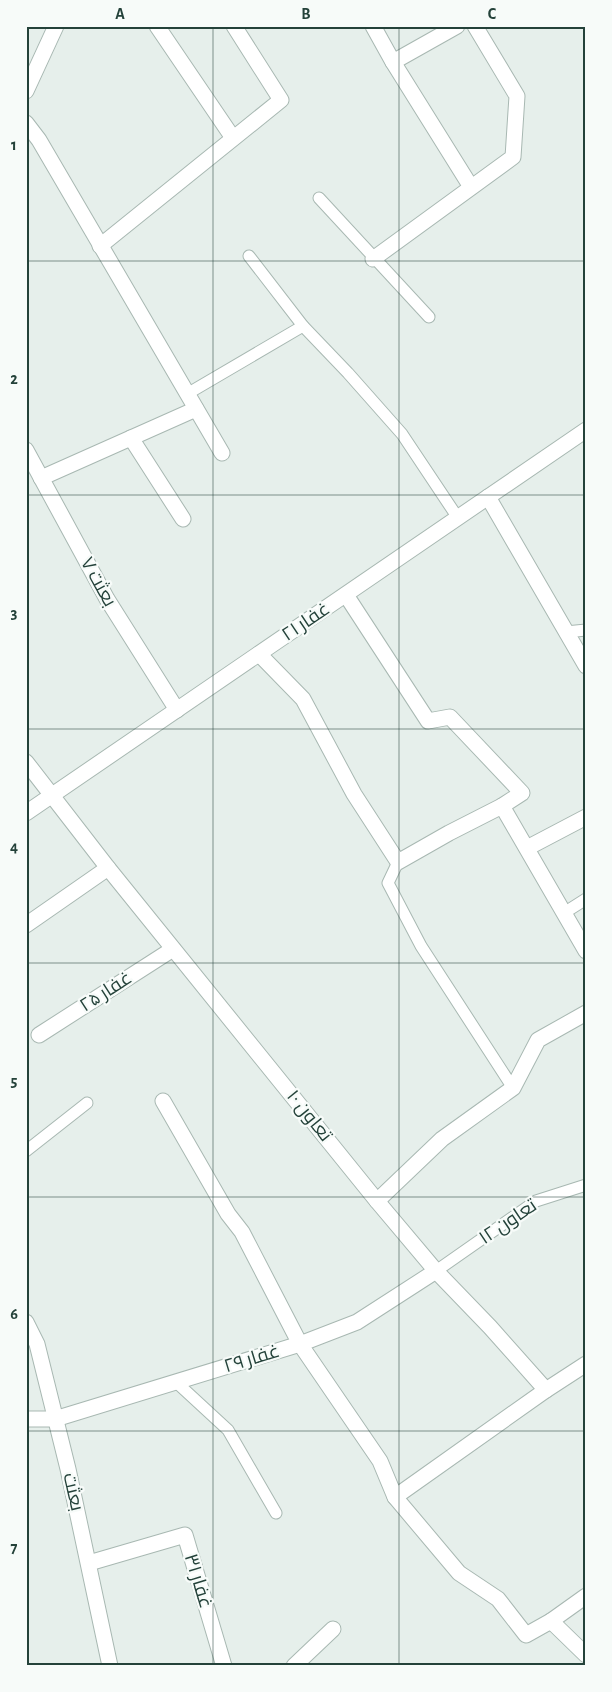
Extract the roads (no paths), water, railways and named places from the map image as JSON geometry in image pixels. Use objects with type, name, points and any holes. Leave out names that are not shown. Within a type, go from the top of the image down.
[{"type":"street","points":[[26,91],[56,26]]},
{"type":"street","points":[[157,26],[233,138]]},
{"type":"street","points":[[100,246],[282,100],[234,26]]},
{"type":"street","points":[[373,26],[393,62],[471,187]]},
{"type":"street","points":[[393,62],[457,26]]},
{"type":"street","points":[[373,259],[512,157],[517,96],[475,26]]},
{"type":"street","points":[[26,123],[39,140],[222,453]]},
{"type":"street","points":[[41,478],[196,409]]},
{"type":"street","name":"غفار ۲۱","points":[[26,813],[488,497],[585,434]]},
{"type":"street","points":[[131,438],[183,519]]},
{"type":"street","name":"بعثت ۷","points":[[26,450],[107,599],[177,710]]},
{"type":"street","points":[[488,497],[586,666]]},
{"type":"street","points":[[258,654],[302,699],[354,794],[398,862],[502,806],[522,792],[450,717],[428,720],[346,595]]},
{"type":"street","name":"تعاون ۱۰","points":[[26,762],[108,868],[377,1201],[436,1271],[490,1327],[546,1390]]},
{"type":"street","points":[[502,806],[586,951]]},
{"type":"street","points":[[527,848],[586,817]]},
{"type":"street","points":[[26,925],[108,868]]},
{"type":"street","name":"غفار ۲۵","points":[[39,1035],[173,949]]},
{"type":"street","points":[[377,1201],[442,1139],[513,1088],[538,1040],[586,1013]]},
{"type":"street","points":[[163,1101],[228,1214],[242,1232],[300,1344],[380,1461],[395,1497],[459,1573],[498,1599],[526,1635],[551,1621],[586,1596]]},
{"type":"street","name":"غفار ۲۹","points":[[26,1419],[55,1418],[300,1344],[357,1322],[436,1271]]},
{"type":"street","name":"بعثت","points":[[26,1322],[37,1344],[89,1563],[110,1666]]},
{"type":"street","points":[[395,1497],[546,1390],[586,1364]]},
{"type":"street","name":"غفار ۳۱","points":[[89,1563],[185,1535],[224,1666]]},
{"type":"street","points":[[551,1621],[586,1656]]},
{"type":"street","points":[[294,1666],[334,1628]]},
{"type":"lane","points":[[319,198],[429,318]]},
{"type":"lane","points":[[249,256],[303,326],[402,434],[458,518]]},
{"type":"lane","points":[[187,394],[303,326]]},
{"type":"lane","points":[[566,632],[586,630]]},
{"type":"lane","points":[[398,862],[388,883],[420,946],[513,1088]]},
{"type":"lane","points":[[564,913],[586,898]]},
{"type":"lane","points":[[26,1152],[87,1104]]},
{"type":"lane","name":"تعاون ۱۲","points":[[436,1271],[536,1201],[586,1185]]},
{"type":"lane","points":[[176,1382],[228,1430],[276,1513]]}]
